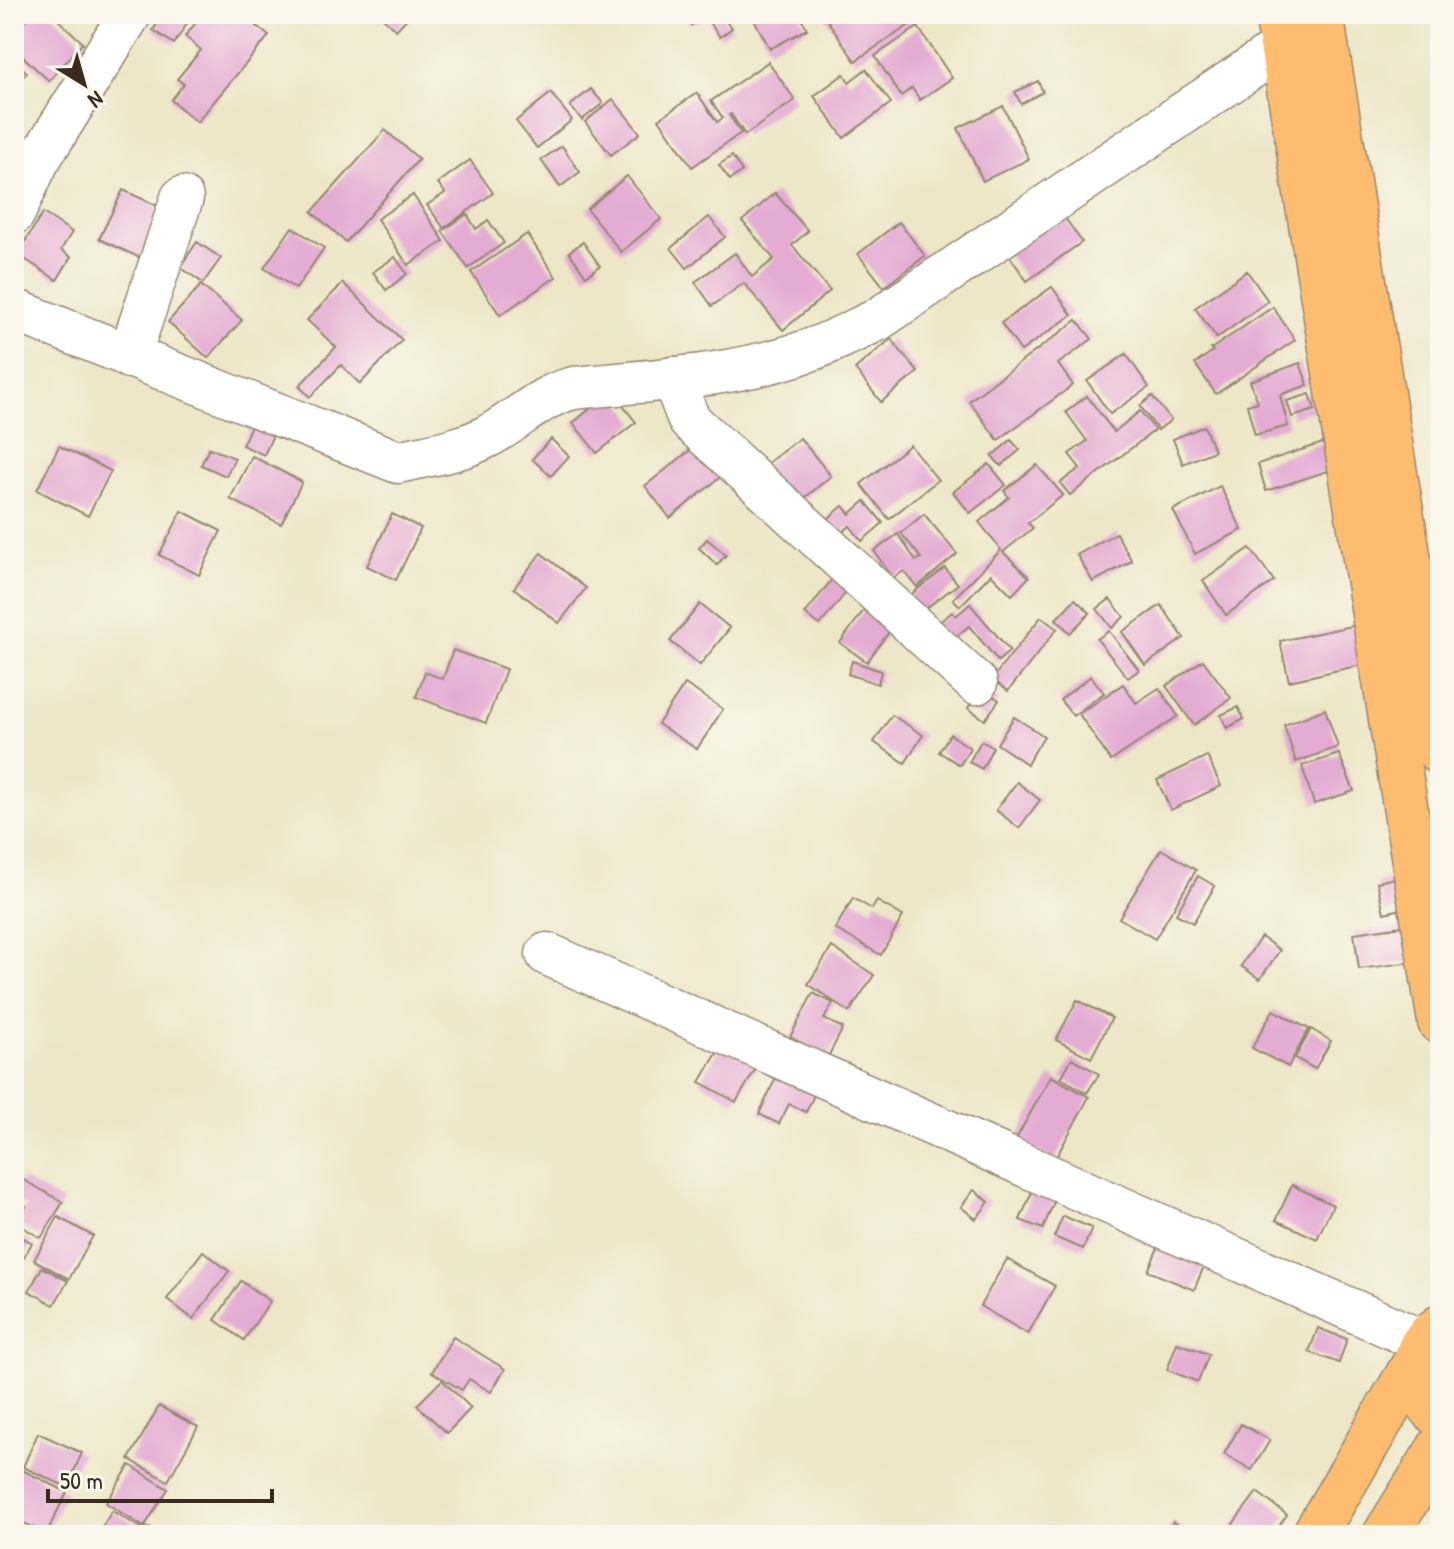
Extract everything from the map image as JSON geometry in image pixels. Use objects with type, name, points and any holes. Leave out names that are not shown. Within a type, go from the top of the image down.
[{"type":"main road","points":[[1321,14],[1440,753]]},
{"type":"main road","points":[[1280,30],[1440,1022]]},
{"type":"main road","points":[[1427,1343],[1416,1376],[1420,1392],[1440,1417]]},
{"type":"main road","points":[[1314,1535],[1427,1343]]},
{"type":"main road","points":[[1385,1535],[1440,1447]]},
{"type":"street","points":[[14,213],[37,163],[130,14]]},
{"type":"street","points":[[14,310],[398,462],[486,438],[557,392],[740,369],[810,350],[877,320],[1280,30]]},
{"type":"street","points":[[129,357],[182,198]]},
{"type":"street","points":[[673,378],[689,420],[976,683]]},
{"type":"street","points":[[547,954],[1427,1343]]},
{"type":"building","points":[[31,14],[52,14],[83,43],[49,81],[14,48],[14,33]]},
{"type":"building","points":[[164,14],[193,14],[174,44],[153,30]]},
{"type":"building","points":[[203,14],[242,14],[269,36],[197,122],[171,100],[184,84],[177,79],[201,50],[185,36]]},
{"type":"building","points":[[379,14],[411,14],[396,30]]},
{"type":"building","points":[[685,14],[710,14],[691,25]]},
{"type":"building","points":[[719,14],[732,28],[720,37],[709,22]]},
{"type":"building","points":[[751,14],[799,14],[807,29],[770,49]]},
{"type":"building","points":[[829,14],[926,14],[855,61],[825,17]]},
{"type":"building","points":[[918,27],[952,78],[920,100],[912,88],[901,96],[875,56]]},
{"type":"building","points":[[14,58],[27,73],[14,84]]},
{"type":"building","points":[[768,62],[795,100],[745,135],[729,115],[741,133],[692,167],[659,119],[697,93],[717,122],[723,118],[711,101]]},
{"type":"building","points":[[866,69],[891,103],[844,138],[814,96],[844,74],[849,82]]},
{"type":"building","points":[[1038,81],[1043,92],[1021,104],[1015,92]]},
{"type":"building","points":[[591,89],[603,103],[582,120],[570,106]]},
{"type":"building","points":[[551,93],[572,120],[537,148],[516,121]]},
{"type":"building","points":[[613,99],[640,133],[611,155],[585,122]]},
{"type":"building","points":[[1003,106],[1029,159],[983,181],[958,128]]},
{"type":"building","points":[[385,130],[419,159],[346,242],[312,212]]},
{"type":"building","points":[[562,146],[580,172],[560,187],[541,160]]},
{"type":"building","points":[[732,156],[742,171],[730,180],[719,165]]},
{"type":"building","points":[[470,160],[493,193],[444,228],[427,205],[445,193],[438,183]]},
{"type":"building","points":[[627,176],[661,219],[621,252],[587,209]]},
{"type":"building","points":[[123,190],[173,213],[149,262],[99,239]]},
{"type":"building","points":[[775,193],[808,231],[792,245],[830,291],[783,330],[744,283],[712,306],[695,282],[735,253],[752,277],[774,259],[742,221]]},
{"type":"building","points":[[413,195],[444,241],[408,265],[377,219]]},
{"type":"building","points":[[1058,208],[1082,242],[1027,281],[1003,247]]},
{"type":"building","points":[[43,213],[72,232],[61,250],[71,257],[57,280],[17,254]]},
{"type":"building","points":[[467,214],[476,229],[488,220],[504,243],[468,268],[442,231]]},
{"type":"building","points":[[709,217],[725,237],[687,268],[671,248]]},
{"type":"building","points":[[899,222],[925,256],[884,287],[858,254]]},
{"type":"building","points":[[292,227],[324,248],[296,289],[264,268]]},
{"type":"building","points":[[527,234],[556,277],[500,315],[471,272]]},
{"type":"building","points":[[197,242],[221,258],[203,283],[180,267]]},
{"type":"building","points":[[583,242],[600,266],[586,276],[569,252]]},
{"type":"building","points":[[395,257],[407,274],[386,290],[373,272]]},
{"type":"building","points":[[1247,271],[1268,301],[1217,338],[1195,308]]},
{"type":"building","points":[[343,283],[402,340],[360,384],[341,365],[310,397],[299,386],[336,347],[307,320]]},
{"type":"building","points":[[201,285],[242,320],[208,358],[168,322]]},
{"type":"building","points":[[1052,287],[1072,315],[1021,351],[1001,323]]},
{"type":"building","points":[[1273,307],[1295,340],[1216,394],[1195,364],[1213,351],[1211,349]]},
{"type":"building","points":[[1077,320],[1092,339],[1058,364],[1073,385],[998,440],[969,401]]},
{"type":"building","points":[[891,339],[918,372],[881,402],[855,369]]},
{"type":"building","points":[[1126,354],[1149,387],[1110,414],[1087,381]]},
{"type":"building","points":[[1300,363],[1308,385],[1280,395],[1288,426],[1255,435],[1247,405],[1258,402],[1250,381]]},
{"type":"building","points":[[611,391],[636,422],[597,453],[573,423]]},
{"type":"building","points":[[1310,394],[1315,410],[1292,417],[1287,401]]},
{"type":"building","points":[[1087,396],[1114,432],[1140,411],[1155,430],[1070,495],[1060,483],[1080,468],[1069,454],[1087,441],[1066,412]]},
{"type":"building","points":[[1152,396],[1171,420],[1158,430],[1140,406]]},
{"type":"building","points":[[257,413],[279,422],[264,455],[242,445]]},
{"type":"building","points":[[1204,426],[1214,451],[1183,464],[1173,439]]},
{"type":"building","points":[[800,438],[831,476],[796,505],[764,466]]},
{"type":"building","points":[[551,439],[569,456],[551,476],[532,459]]},
{"type":"building","points":[[1011,440],[1020,450],[1001,466],[992,456]]},
{"type":"building","points":[[1323,443],[1331,470],[1266,491],[1258,464]]},
{"type":"building","points":[[698,444],[723,475],[670,518],[645,486]]},
{"type":"building","points":[[910,445],[938,480],[889,519],[861,484]]},
{"type":"building","points":[[59,446],[111,471],[88,516],[37,490]]},
{"type":"building","points":[[209,448],[235,458],[226,476],[201,465]]},
{"type":"building","points":[[252,456],[302,482],[281,524],[230,499]]},
{"type":"building","points":[[989,464],[1006,485],[970,513],[953,492]]},
{"type":"building","points":[[1037,465],[1063,495],[1028,523],[1033,528],[1003,552],[1029,577],[1012,595],[991,574],[960,606],[953,599],[1001,550],[979,522],[1009,497],[1004,491]]},
{"type":"building","points":[[1220,486],[1242,530],[1195,554],[1173,510]]},
{"type":"building","points":[[865,501],[883,523],[862,541],[850,526],[829,543],[817,528],[843,506],[850,514]]},
{"type":"building","points":[[182,511],[221,531],[199,575],[159,555]]},
{"type":"building","points":[[392,514],[421,528],[396,580],[367,566]]},
{"type":"building","points":[[924,514],[957,554],[917,587],[904,571],[893,578],[874,551],[898,534],[916,561],[921,558],[901,533]]},
{"type":"building","points":[[1116,533],[1132,561],[1093,582],[1077,555]]},
{"type":"building","points":[[707,539],[726,555],[717,565],[699,548]]},
{"type":"building","points":[[1250,548],[1274,581],[1226,615],[1203,581]]},
{"type":"building","points":[[541,553],[586,588],[559,623],[514,588]]},
{"type":"building","points":[[945,568],[958,584],[921,612],[909,596]]},
{"type":"building","points":[[833,578],[848,590],[820,625],[805,614]]},
{"type":"building","points":[[1075,599],[1090,613],[1070,633],[1056,619]]},
{"type":"building","points":[[1110,599],[1124,617],[1112,628],[1097,609]]},
{"type":"building","points":[[869,603],[896,622],[867,662],[840,643]]},
{"type":"building","points":[[700,604],[730,628],[700,665],[670,641]]},
{"type":"building","points":[[970,604],[1010,651],[998,661],[969,626],[950,642],[936,625],[952,612],[956,616]]},
{"type":"building","points":[[1161,605],[1184,638],[1145,665],[1122,632]]},
{"type":"building","points":[[1041,617],[1057,629],[1008,691],[992,679]]},
{"type":"building","points":[[1357,625],[1366,664],[1289,681],[1280,641]]},
{"type":"building","points":[[1109,631],[1139,670],[1128,678],[1097,639]]},
{"type":"building","points":[[453,650],[506,669],[486,723],[416,697],[425,672],[443,679]]},
{"type":"building","points":[[1203,660],[1231,698],[1194,725],[1166,686]]},
{"type":"building","points":[[852,661],[881,671],[878,684],[848,674]]},
{"type":"building","points":[[1091,676],[1104,693],[1073,716],[1060,700]]},
{"type":"building","points":[[685,684],[723,709],[697,749],[658,724]]},
{"type":"building","points":[[1123,684],[1136,703],[1159,688],[1178,716],[1111,761],[1079,714]]},
{"type":"building","points":[[981,688],[999,700],[985,720],[968,708]]},
{"type":"building","points":[[1238,707],[1244,719],[1227,728],[1221,715]]},
{"type":"building","points":[[1325,709],[1338,747],[1296,762],[1284,725]]},
{"type":"building","points":[[892,715],[923,735],[905,763],[874,742]]},
{"type":"building","points":[[1014,717],[1044,736],[1027,764],[997,744]]},
{"type":"building","points":[[950,734],[970,748],[960,765],[939,752]]},
{"type":"building","points":[[981,741],[993,747],[982,769],[969,762]]},
{"type":"building","points":[[1339,754],[1354,791],[1314,804],[1302,766]]},
{"type":"building","points":[[1207,756],[1221,786],[1171,810],[1157,780]]},
{"type":"building","points":[[1017,782],[1040,800],[1019,828],[996,810]]},
{"type":"building","points":[[1161,849],[1196,870],[1155,939],[1119,918]]},
{"type":"building","points":[[1198,876],[1215,886],[1193,923],[1176,914]]},
{"type":"building","points":[[1400,877],[1407,908],[1384,913],[1377,882]]},
{"type":"building","points":[[853,898],[872,909],[877,901],[903,916],[881,955],[835,929]]},
{"type":"building","points":[[1410,925],[1414,962],[1359,969],[1354,933]]},
{"type":"building","points":[[1261,937],[1280,950],[1260,979],[1241,966]]},
{"type":"building","points":[[832,947],[874,975],[849,1012],[808,984]]},
{"type":"building","points":[[813,993],[833,1003],[824,1019],[843,1028],[828,1057],[790,1037]]},
{"type":"building","points":[[1077,1000],[1112,1018],[1091,1058],[1056,1040]]},
{"type":"building","points":[[1273,1010],[1309,1029],[1288,1067],[1252,1048]]},
{"type":"building","points":[[1311,1029],[1331,1041],[1315,1069],[1295,1058]]},
{"type":"building","points":[[724,1041],[760,1062],[736,1102],[700,1082]]},
{"type":"building","points":[[1072,1058],[1099,1074],[1087,1093],[1061,1078]]},
{"type":"building","points":[[779,1071],[817,1089],[806,1112],[789,1104],[779,1124],[759,1114]]},
{"type":"building","points":[[1051,1076],[1089,1097],[1054,1161],[1016,1139]]},
{"type":"building","points":[[1039,1175],[1061,1184],[1043,1229],[1020,1220]]},
{"type":"building","points":[[22,1179],[63,1202],[41,1238],[16,1223],[26,1206],[14,1200],[14,1193]]},
{"type":"building","points":[[1292,1185],[1333,1205],[1317,1239],[1276,1220]]},
{"type":"building","points":[[974,1190],[989,1202],[976,1219],[961,1207]]},
{"type":"building","points":[[1063,1216],[1092,1228],[1083,1249],[1054,1237]]},
{"type":"building","points":[[58,1217],[93,1236],[69,1279],[34,1260]]},
{"type":"building","points":[[1163,1236],[1209,1254],[1194,1290],[1148,1271]]},
{"type":"building","points":[[24,1238],[32,1243],[14,1274],[14,1254]]},
{"type":"building","points":[[203,1251],[229,1271],[193,1319],[167,1299]]},
{"type":"building","points":[[1007,1259],[1055,1286],[1028,1334],[980,1306]]},
{"type":"building","points":[[42,1267],[68,1281],[54,1305],[29,1291]]},
{"type":"building","points":[[241,1281],[270,1301],[244,1340],[215,1320]]},
{"type":"building","points":[[1318,1328],[1347,1339],[1339,1363],[1309,1352]]},
{"type":"building","points":[[453,1337],[505,1369],[491,1392],[469,1379],[462,1390],[432,1372]]},
{"type":"building","points":[[1177,1343],[1209,1354],[1198,1382],[1167,1370]]},
{"type":"building","points":[[442,1380],[471,1408],[447,1433],[417,1405]]},
{"type":"building","points":[[159,1406],[198,1427],[168,1481],[129,1459]]},
{"type":"building","points":[[1241,1424],[1270,1440],[1252,1470],[1224,1454]]},
{"type":"building","points":[[38,1433],[82,1453],[67,1487],[23,1467]]},
{"type":"building","points":[[130,1465],[168,1489],[144,1527],[106,1503]]},
{"type":"building","points":[[14,1466],[67,1492],[46,1534],[14,1518]]},
{"type":"building","points":[[1257,1492],[1287,1515],[1272,1535],[1231,1535],[1227,1532]]},
{"type":"building","points":[[112,1511],[143,1529],[139,1535],[97,1535]]},
{"type":"building","points":[[1173,1522],[1192,1535],[1164,1535]]},
{"type":"building","points":[[146,1526],[166,1535],[141,1535]]}]
